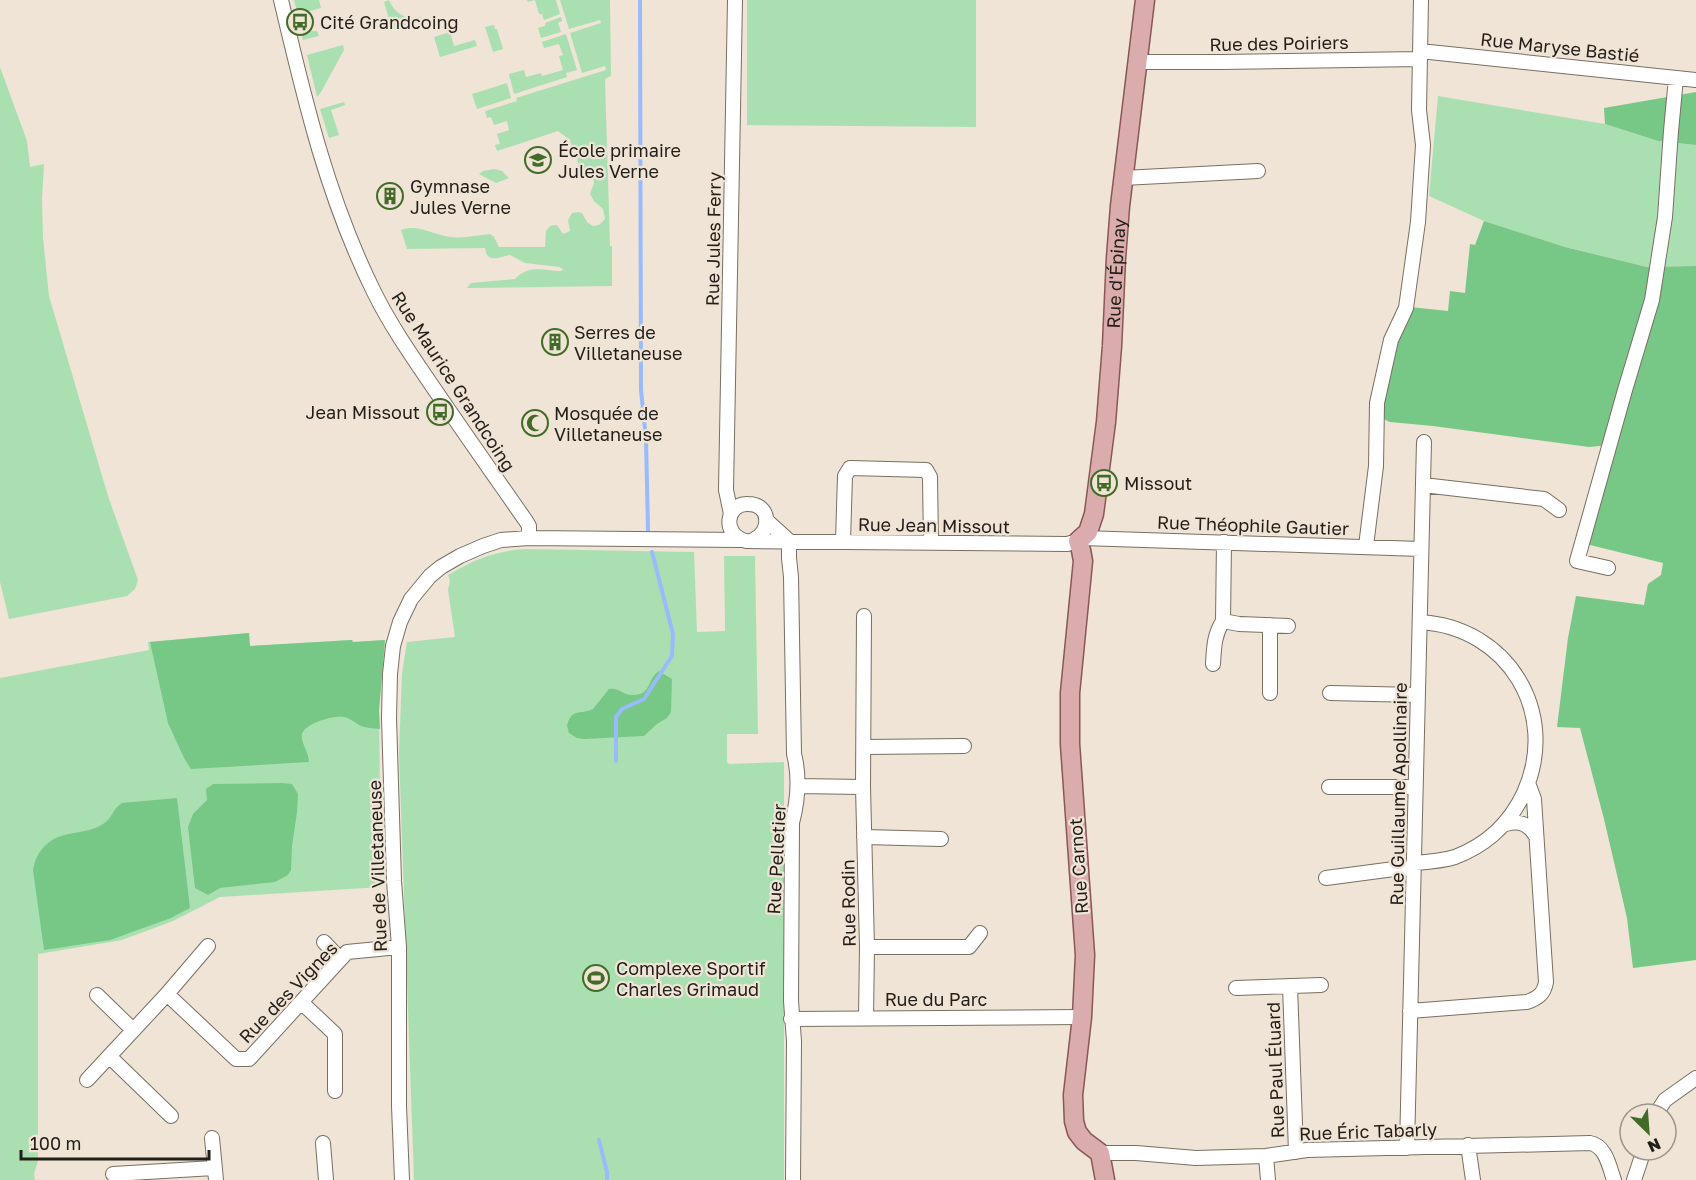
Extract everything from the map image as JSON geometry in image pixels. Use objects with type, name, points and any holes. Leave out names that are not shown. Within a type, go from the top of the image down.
[{"type":"main road","name":"Rue d'Épinay","points":[[1080,539],[1088,532],[1094,514],[1106,422],[1123,178],[1145,0]]},
{"type":"main road","name":"Rue Carnot","points":[[1080,539],[1083,561],[1070,693],[1070,744],[1085,955],[1082,1017],[1073,1086],[1074,1121],[1077,1132],[1084,1141],[1100,1152]]},
{"type":"main road","points":[[1100,1152],[1105,1180]]},
{"type":"street","name":"Rue Maurice Grandcoing","points":[[281,0],[299,80],[319,152],[335,202],[361,265],[396,332],[526,521],[530,538]]},
{"type":"street","name":"Rue Jules Ferry","points":[[731,514],[726,495],[735,0]]},
{"type":"street","points":[[1366,546],[1376,466],[1377,403],[1391,340],[1406,308],[1418,222],[1423,146],[1419,110],[1421,0]]},
{"type":"street","name":"Rue des Poiriers","points":[[1138,62],[1221,62],[1420,55]]},
{"type":"street","name":"Rue Maryse Bastié","points":[[1420,55],[1696,80]]},
{"type":"street","points":[[1608,568],[1578,561],[1652,300],[1665,217],[1676,78]]},
{"type":"street","points":[[1123,178],[1258,171]]},
{"type":"street","name":"Rue Guillaume Apollinaire","points":[[1407,1148],[1424,442]]},
{"type":"street","points":[[843,541],[845,476],[850,468],[926,470],[930,477],[931,543]]},
{"type":"street","points":[[727,478],[748,504],[759,507],[764,513],[766,520],[763,533],[747,540],[734,536],[729,523],[731,514],[737,507],[748,504]]},
{"type":"street","points":[[1423,485],[1544,499],[1559,510]]},
{"type":"street","points":[[766,520],[789,541]]},
{"type":"street","name":"Rue Jean Missout","points":[[705,540],[730,529]]},
{"type":"street","name":"Rue Jean Missout","points":[[441,567],[460,556],[492,543],[508,539],[530,538],[1066,544],[1080,539]]},
{"type":"street","name":"Rue Théophile Gautier","points":[[1080,539],[1421,549]]},
{"type":"street","name":"Rue Pelletier","points":[[789,541],[794,754],[798,770],[797,805],[792,823],[793,1180]]},
{"type":"street","points":[[1213,664],[1215,638],[1223,621],[1224,542]]},
{"type":"street","name":"Rue de Villetaneuse","points":[[402,1180],[399,1106],[399,947],[394,881],[390,674],[393,646],[400,622],[411,600],[430,576],[441,567]]},
{"type":"street","name":"Rue Rodin","points":[[864,616],[863,787],[867,947],[866,1018]]},
{"type":"street","points":[[1223,621],[1288,626]]},
{"type":"street","points":[[1326,878],[1414,866],[1455,857],[1486,841],[1506,824],[1520,802],[1528,783],[1534,764],[1536,741],[1534,719],[1529,699],[1512,669],[1500,656],[1472,635],[1453,627],[1420,622]]},
{"type":"street","points":[[1270,626],[1270,693]]},
{"type":"street","points":[[1330,693],[1418,695]]},
{"type":"street","points":[[864,747],[964,746]]},
{"type":"street","points":[[1410,1011],[1527,1002],[1541,995],[1545,989],[1534,800],[1528,783]]},
{"type":"street","points":[[798,786],[863,787]]},
{"type":"street","points":[[1329,787],[1415,787]]},
{"type":"street","points":[[1506,824],[1514,822],[1524,824],[1532,829],[1535,835]]},
{"type":"street","points":[[864,837],[941,839]]},
{"type":"street","points":[[867,947],[969,947],[980,933]]},
{"type":"street","points":[[324,942],[340,959]]},
{"type":"street","points":[[87,1080],[208,946]]},
{"type":"street","name":"Rue des Vignes","points":[[167,993],[236,1059],[249,1059],[347,951],[399,947]]},
{"type":"street","name":"Rue Paul Éluard","points":[[1236,988],[1321,984]]},
{"type":"street","name":"Rue Paul Éluard","points":[[1290,986],[1296,1152]]},
{"type":"street","points":[[97,995],[133,1030]]},
{"type":"street","points":[[301,1002],[335,1034],[335,1091]]},
{"type":"street","name":"Rue du Parc","points":[[791,1019],[1082,1017]]},
{"type":"street","points":[[109,1056],[171,1116]]},
{"type":"street","points":[[1664,1102],[1696,1078]]},
{"type":"street","points":[[114,1174],[151,1176],[215,1174],[212,1138]]},
{"type":"street","points":[[323,1143],[326,1180]]},
{"type":"street","name":"Rue Éric Tabarly","points":[[1100,1152],[1196,1158],[1468,1145],[1596,1144],[1604,1154],[1614,1180]]},
{"type":"street","points":[[1468,1145],[1473,1180]]},
{"type":"street","points":[[1266,1156],[1268,1180]]},
{"type":"street","points":[[1634,1180],[1640,1162]]},
{"type":"green space","points":[[294,0],[319,0],[321,8],[307,12],[312,31],[317,31],[319,36],[303,40],[300,29],[304,26],[305,21],[302,16],[298,15]]},
{"type":"green space","points":[[389,0],[401,15],[410,18],[420,17],[422,21],[392,30],[384,2]]},
{"type":"green space","points":[[535,0],[556,0],[560,14],[544,20],[542,14],[539,14]]},
{"type":"green space","points":[[560,0],[610,0],[611,76],[605,79],[612,286],[467,288],[471,283],[515,279],[531,270],[561,271],[563,269],[525,263],[510,255],[491,258],[485,248],[407,249],[401,230],[414,228],[457,237],[490,234],[499,247],[545,247],[546,231],[550,226],[557,225],[563,234],[570,231],[568,220],[572,213],[582,213],[587,222],[593,226],[599,225],[605,219],[603,209],[590,194],[594,183],[593,176],[578,168],[577,153],[570,140],[558,131],[497,151],[495,145],[500,144],[497,134],[509,130],[507,121],[494,125],[491,117],[487,118],[485,111],[517,101],[516,98],[606,70],[605,66],[582,73],[570,33],[601,23],[600,20],[569,29]]},
{"type":"green space","points":[[747,0],[976,0],[976,127],[747,125]]},
{"type":"green space","points":[[561,17],[562,21],[558,23],[561,32],[541,38],[538,28]]},
{"type":"green space","points":[[494,25],[503,49],[493,52],[485,27]]},
{"type":"green space","points":[[450,32],[454,46],[475,40],[477,46],[440,57],[434,37]]},
{"type":"green space","points":[[566,34],[577,70],[566,73],[567,77],[514,94],[509,74],[524,70],[526,77],[541,73],[542,76],[563,70],[559,56],[563,55],[559,44],[544,48],[542,42]]},
{"type":"green space","points":[[343,45],[344,50],[317,97],[307,55]]},
{"type":"green space","points":[[0,67],[27,141],[30,167],[44,164],[43,238],[49,296],[108,496],[138,580],[135,589],[127,596],[9,619],[0,582]]},
{"type":"green space","points":[[507,83],[511,98],[477,109],[472,94]]},
{"type":"green space","points":[[1696,92],[1696,145],[1658,141],[1605,124],[1604,108]]},
{"type":"green space","points":[[1438,96],[1605,124],[1658,141],[1696,145],[1696,266],[1647,267],[1565,247],[1484,221],[1429,196]]},
{"type":"green space","points":[[344,102],[345,105],[331,110],[339,135],[329,138],[320,109]]},
{"type":"green space","points":[[494,169],[502,171],[509,178],[496,183],[479,174]]},
{"type":"green space","points":[[1484,221],[1565,247],[1647,267],[1696,266],[1696,960],[1633,968],[1627,918],[1580,728],[1557,727],[1568,638],[1576,596],[1644,605],[1648,584],[1661,575],[1663,563],[1586,544],[1611,445],[1589,447],[1390,422],[1383,417],[1381,408],[1385,379],[1410,307],[1448,311],[1450,291],[1465,293],[1470,244],[1475,245]]},
{"type":"green space","name":"Complexe Sportif Charles Grimaud","points":[[526,549],[694,552],[697,632],[725,631],[724,556],[755,556],[758,734],[727,734],[727,762],[729,764],[784,762],[784,1180],[414,1180],[399,753],[402,673],[407,642],[455,637],[448,575],[467,564],[486,557]]},
{"type":"green space","points":[[249,633],[250,646],[385,640],[379,710],[381,887],[220,897],[173,921],[122,940],[38,954],[38,1161],[34,1174],[35,1180],[0,1180],[0,678],[149,650],[148,642]]},
{"type":"green space","points":[[249,633],[250,646],[385,640],[379,710],[380,729],[361,726],[344,717],[327,719],[308,726],[302,734],[309,762],[191,769],[168,723],[150,642]]},
{"type":"green space","points":[[659,671],[672,679],[671,712],[667,718],[644,736],[584,739],[569,733],[567,726],[571,717],[593,709],[609,689],[616,689],[629,695],[638,695],[646,690]]},
{"type":"green space","points":[[213,784],[292,784],[298,794],[291,870],[288,875],[275,882],[220,888],[208,895],[195,888],[188,827],[193,814],[207,800],[206,789]]},
{"type":"green space","points":[[177,798],[190,908],[171,918],[110,940],[44,950],[33,870],[42,849],[49,842],[63,835],[103,824],[122,803]]},
{"type":"waterway","points":[[640,0],[641,390],[646,439],[648,530]]},
{"type":"waterway","points":[[616,761],[616,717],[622,709],[644,699],[672,656],[673,634],[652,552]]},
{"type":"waterway","points":[[599,1140],[607,1180]]},
{"type":"place","name":"Cité Grandcoing","points":[[300,22]]},
{"type":"place","name":"École primaire Jules Verne","points":[[538,160]]},
{"type":"place","name":"Gymnase Jules Verne","points":[[390,196]]},
{"type":"place","name":"Serres de Villetaneuse","points":[[555,342]]},
{"type":"place","name":"Jean Missout","points":[[440,412]]},
{"type":"place","name":"Mosquée de Villetaneuse","points":[[535,423]]},
{"type":"place","name":"Missout","points":[[1104,483]]},
{"type":"place","name":"Complexe Sportif Charles Grimaud","points":[[596,978]]}]
